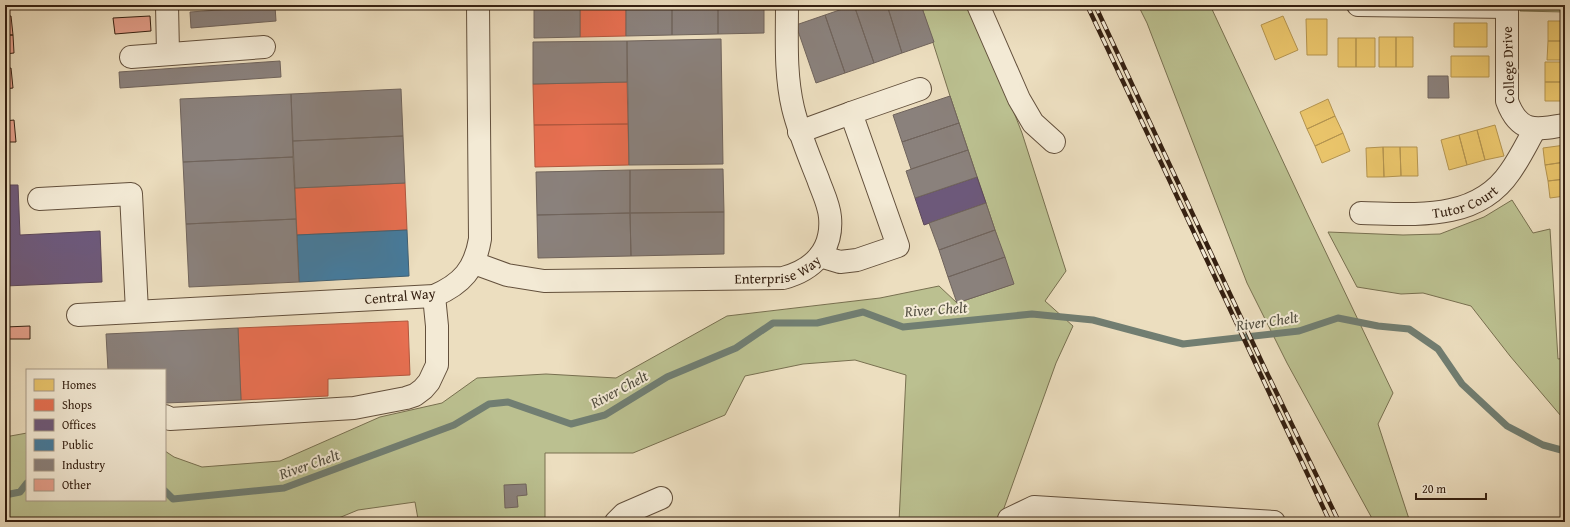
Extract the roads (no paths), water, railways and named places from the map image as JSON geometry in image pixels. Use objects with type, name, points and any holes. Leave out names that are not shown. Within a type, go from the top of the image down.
[{"type":"street","points":[[167,5],[168,53]]},
{"type":"street","name":"Central Way","points":[[78,315],[434,296],[455,285],[464,277],[474,263],[478,251],[480,224],[478,5]]},
{"type":"street","name":"Enterprise Way","points":[[474,263],[507,275],[544,281],[783,278],[797,274],[810,267],[820,256],[826,244],[830,230],[830,216],[827,202],[799,132],[793,106],[788,78],[786,5]]},
{"type":"street","points":[[978,5],[1019,99],[1033,123],[1054,142]]},
{"type":"street","points":[[1358,5],[1507,6]]},
{"type":"street","name":"College Drive","points":[[1507,6],[1507,101],[1510,111],[1517,119],[1525,126],[1535,129]]},
{"type":"street","points":[[131,57],[168,53],[264,47]]},
{"type":"street","points":[[799,132],[920,89]]},
{"type":"street","points":[[820,256],[840,262],[857,260],[898,246],[851,113]]},
{"type":"street","points":[[1535,129],[1565,125]]},
{"type":"street","name":"Tutor Court","points":[[1361,213],[1431,214],[1462,208],[1476,201],[1500,184],[1510,172],[1535,129]]},
{"type":"street","points":[[39,199],[131,194],[137,311]]},
{"type":"street","points":[[166,417],[170,419],[354,408],[415,395],[429,382],[437,365],[437,333],[434,296]]},
{"type":"street","points":[[616,522],[624,514],[661,498]]},
{"type":"street","points":[[1008,522],[1009,520],[1034,507],[1274,522]]},
{"type":"waterway","name":"River Chelt","points":[[166,492],[173,499],[284,488],[454,425],[489,404],[508,402],[571,424],[605,415],[667,377],[736,348],[773,323],[817,323],[863,312],[903,327],[1032,314],[1093,320],[1183,344],[1299,331],[1338,318],[1378,326],[1409,329],[1438,349],[1462,384],[1507,426],[1543,445],[1565,451]]},
{"type":"waterway","name":"River Chelt","points":[[5,495],[20,492],[26,484]]},
{"type":"railway","points":[[1087,5],[1330,522]]},
{"type":"railway","points":[[1095,5],[1266,371],[1339,522]]}]
